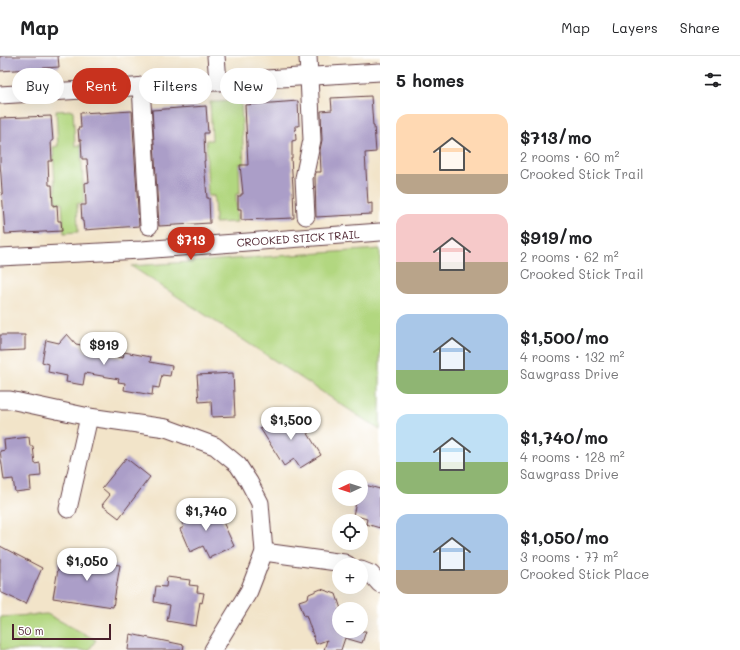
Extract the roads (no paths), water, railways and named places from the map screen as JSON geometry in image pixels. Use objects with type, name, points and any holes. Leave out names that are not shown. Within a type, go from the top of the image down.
[{"type":"street","points":[[216,56],[218,82]]},
{"type":"street","points":[[306,216],[304,178],[312,140],[308,56]]},
{"type":"street","points":[[212,82],[380,72]]},
{"type":"street","points":[[0,95],[139,86]]},
{"type":"street","points":[[142,104],[149,226]]},
{"type":"street","name":"CROOKED STICK TRAIL","points":[[0,258],[141,250],[380,232]]},
{"type":"street","points":[[0,400],[10,400],[89,417],[166,428],[215,446],[238,465],[260,503],[264,552],[249,591],[213,650]]},
{"type":"street","points":[[68,509],[89,417]]},
{"type":"street","points":[[264,552],[332,561]]},
{"type":"street","points":[[368,573],[380,584]]}]
